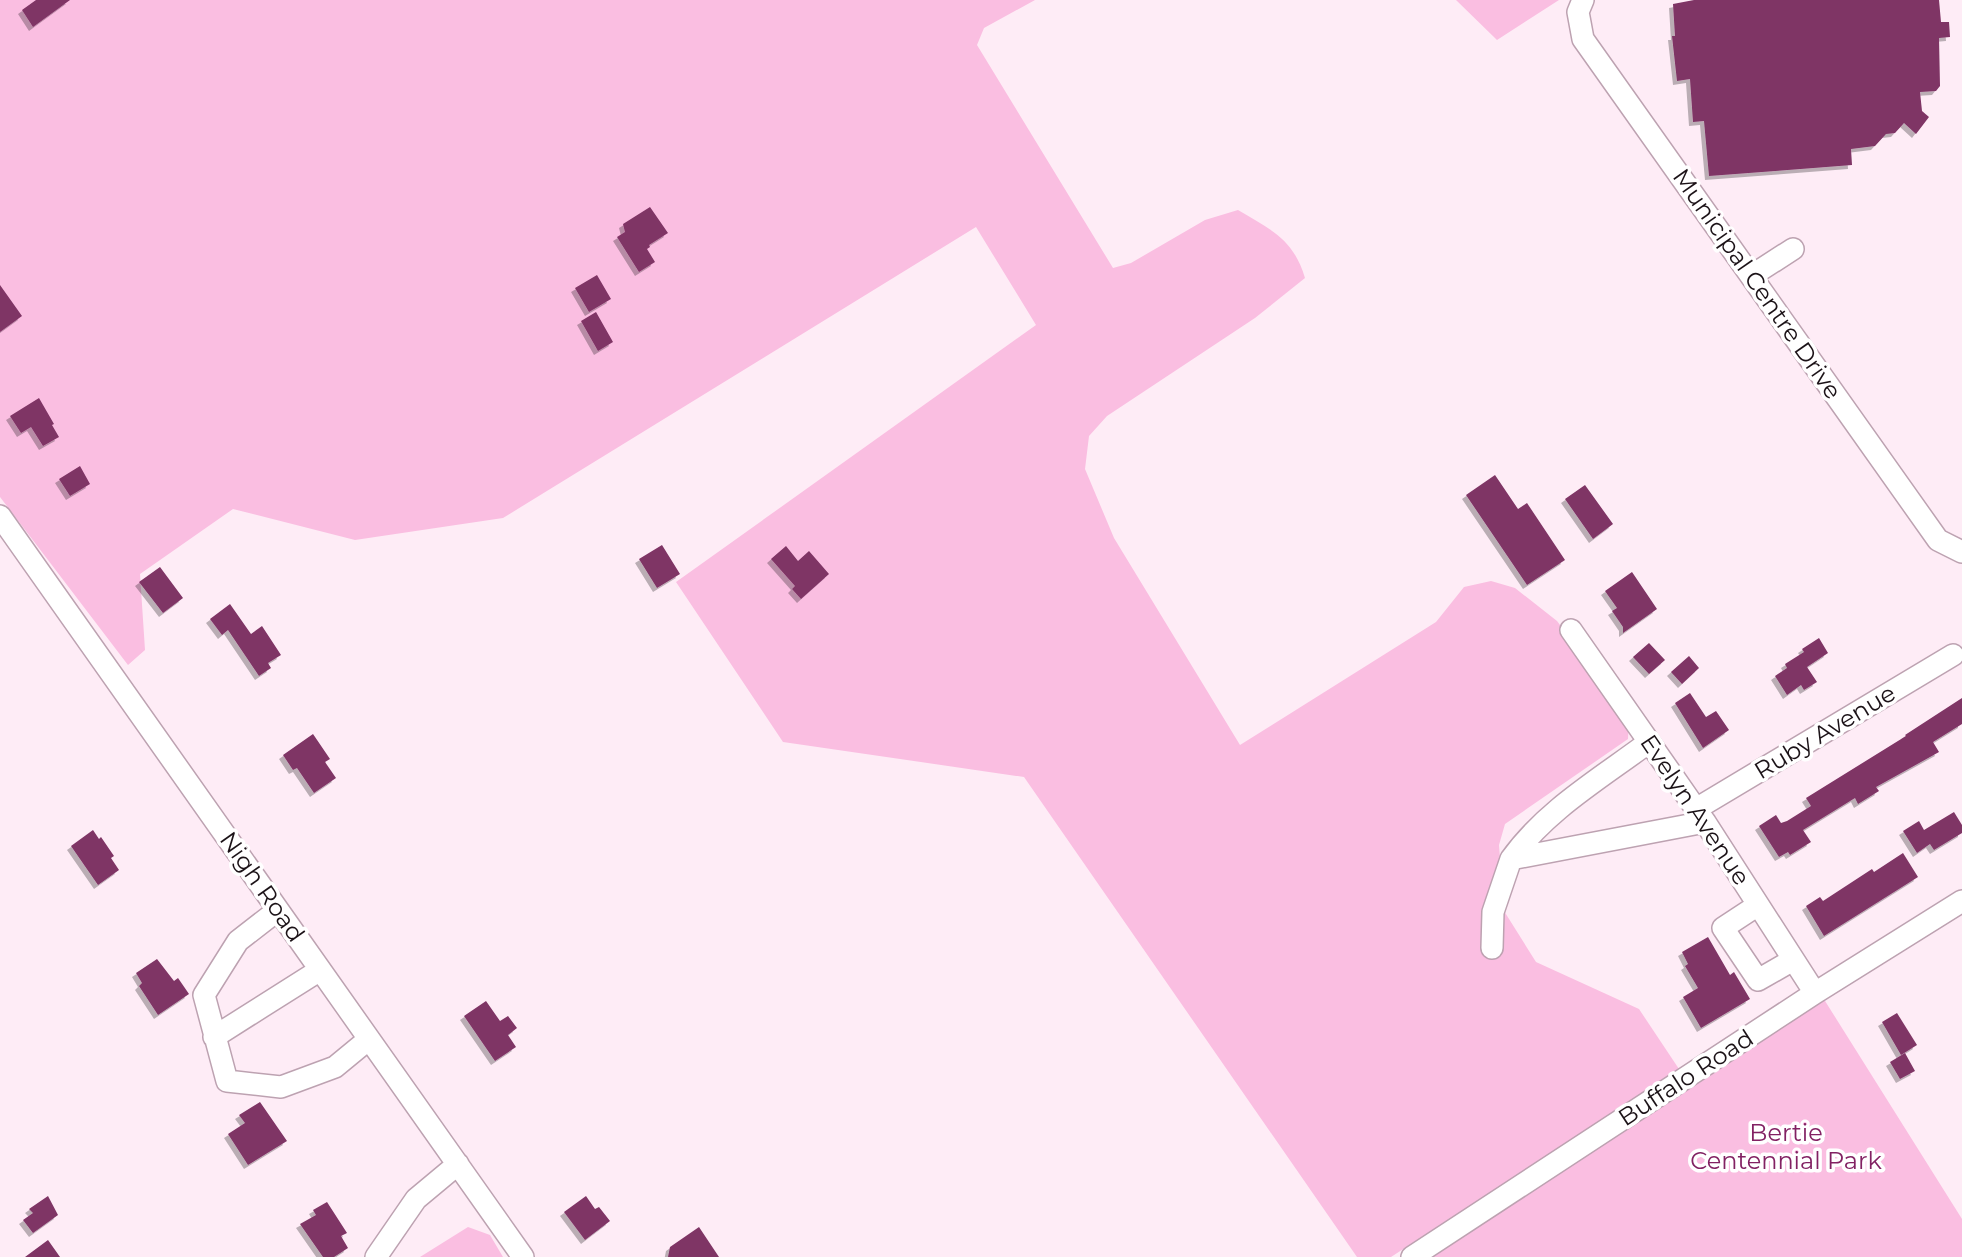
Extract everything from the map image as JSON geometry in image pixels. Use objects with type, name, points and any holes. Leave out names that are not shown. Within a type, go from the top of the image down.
[{"type":"street","name":"Municipal Centre Drive","points":[[1583,0],[1578,12],[1583,39],[1938,540],[1962,552]]},
{"type":"street","points":[[1751,276],[1793,249]]},
{"type":"street","name":"Nigh Road","points":[[0,516],[523,1257]]},
{"type":"street","name":"Evelyn Avenue","points":[[1571,630],[1701,816],[1815,993]]},
{"type":"street","name":"Ruby Avenue","points":[[1701,816],[1953,655]]},
{"type":"street","points":[[1492,948],[1493,912],[1511,859],[1527,837],[1549,817],[1649,742]]},
{"type":"street","points":[[1511,859],[1701,816]]},
{"type":"street","name":"Buffalo Road","points":[[1412,1257],[1815,993],[1962,901]]},
{"type":"street","points":[[1758,905],[1723,928],[1758,981],[1793,960]]},
{"type":"street","points":[[278,910],[238,941],[204,995],[227,1081],[281,1087],[335,1068],[369,1039]]},
{"type":"street","points":[[214,1037],[320,970]]},
{"type":"street","points":[[376,1257],[416,1199],[458,1164]]},
{"type":"green space","points":[[0,0],[1035,0],[984,28],[977,45],[1113,268],[1131,263],[1205,220],[1238,210],[1271,230],[1287,244],[1300,264],[1305,278],[1255,318],[1107,416],[1089,436],[1085,469],[1114,538],[1240,745],[1436,622],[1464,587],[1491,581],[1515,588],[1557,621],[1629,717],[1628,739],[1505,824],[1499,845],[1504,911],[1536,962],[1639,1009],[1679,1069],[1391,1257],[1357,1257],[1024,777],[783,742],[676,582],[1036,325],[976,227],[503,518],[355,540],[233,509],[140,574],[145,650],[128,665],[0,497]]},
{"type":"green space","points":[[1456,0],[1559,0],[1497,40]]},
{"type":"green space","name":"Bertie Centennial Park","points":[[1820,993],[1962,1219],[1962,1257],[1412,1257]]},
{"type":"green space","points":[[468,1227],[490,1235],[503,1257],[420,1257]]},
{"type":"building","points":[[36,0],[70,0],[33,27],[22,10]]},
{"type":"building","points":[[1694,0],[1939,0],[1941,22],[1949,22],[1950,37],[1939,38],[1940,86],[1936,91],[1920,92],[1922,111],[1929,117],[1916,134],[1904,123],[1895,133],[1886,134],[1875,146],[1851,149],[1852,165],[1709,176],[1704,121],[1693,122],[1690,79],[1677,81],[1672,36],[1675,36],[1673,4]]},
{"type":"building","points":[[650,207],[668,233],[649,245],[647,249],[655,262],[639,272],[617,237],[625,232],[623,224]]},
{"type":"building","points":[[597,275],[611,299],[589,312],[575,288]]},
{"type":"building","points":[[0,285],[22,316],[0,332]]},
{"type":"building","points":[[596,312],[613,342],[598,351],[581,321]]},
{"type":"building","points":[[39,398],[59,437],[43,446],[31,427],[21,433],[10,416]]},
{"type":"building","points":[[80,466],[90,484],[70,496],[59,479]]},
{"type":"building","points":[[1495,475],[1518,509],[1527,503],[1565,560],[1527,585],[1466,495]]},
{"type":"building","points":[[1585,485],[1613,524],[1593,539],[1565,499]]},
{"type":"building","points":[[662,545],[680,574],[657,588],[639,559]]},
{"type":"building","points":[[786,546],[798,561],[809,551],[829,574],[801,599],[792,589],[795,586],[771,559]]},
{"type":"building","points":[[160,567],[183,598],[163,613],[139,582]]},
{"type":"building","points":[[1632,572],[1657,609],[1623,633],[1623,627],[1612,611],[1617,608],[1605,591]]},
{"type":"building","points":[[230,604],[251,634],[262,626],[281,655],[268,663],[271,668],[259,676],[228,630],[222,635],[210,619]]},
{"type":"building","points":[[1819,638],[1828,653],[1807,667],[1817,682],[1804,690],[1801,685],[1787,695],[1775,676],[1787,668],[1785,664],[1804,652],[1802,649]]},
{"type":"building","points":[[1649,643],[1665,660],[1649,674],[1633,657]]},
{"type":"building","points":[[1689,656],[1699,668],[1682,684],[1671,672]]},
{"type":"building","points":[[1690,693],[1706,717],[1716,711],[1729,730],[1703,748],[1675,703]]},
{"type":"building","points":[[1962,698],[1962,724],[1933,742],[1939,752],[1876,787],[1879,791],[1858,804],[1855,798],[1803,830],[1811,842],[1790,855],[1788,852],[1779,857],[1759,826],[1776,815],[1781,823],[1787,821],[1811,806],[1806,798]]},
{"type":"building","points":[[313,734],[330,759],[325,762],[336,778],[314,793],[297,768],[293,770],[283,755]]},
{"type":"building","points":[[1954,812],[1962,825],[1962,833],[1934,850],[1930,844],[1917,853],[1903,831],[1919,821],[1924,830]]},
{"type":"building","points":[[93,830],[114,856],[111,858],[119,870],[98,885],[71,846]]},
{"type":"building","points":[[1903,853],[1918,877],[1824,936],[1806,906],[1820,897],[1823,901],[1872,869],[1874,872]]},
{"type":"building","points":[[1708,937],[1730,975],[1734,972],[1750,999],[1701,1028],[1683,997],[1698,988],[1685,966],[1688,964],[1682,952]]},
{"type":"building","points":[[157,959],[174,981],[178,978],[189,994],[158,1015],[139,986],[142,983],[136,973]]},
{"type":"building","points":[[486,1001],[500,1021],[508,1016],[517,1028],[508,1035],[516,1047],[495,1061],[464,1016]]},
{"type":"building","points":[[1897,1013],[1917,1045],[1901,1055],[1882,1022]]},
{"type":"building","points":[[1905,1053],[1915,1071],[1900,1079],[1890,1062]]},
{"type":"building","points":[[260,1102],[287,1141],[248,1165],[228,1134],[245,1123],[239,1115]]},
{"type":"building","points":[[48,1196],[58,1215],[33,1233],[23,1220],[33,1213],[29,1209]]},
{"type":"building","points":[[586,1196],[595,1209],[599,1207],[610,1221],[585,1240],[564,1212]]},
{"type":"building","points":[[327,1202],[347,1233],[341,1236],[348,1248],[334,1257],[323,1257],[300,1224],[316,1215],[313,1210]]},
{"type":"building","points":[[699,1227],[719,1257],[668,1257],[670,1247]]},
{"type":"building","points":[[48,1240],[60,1257],[25,1257]]}]
